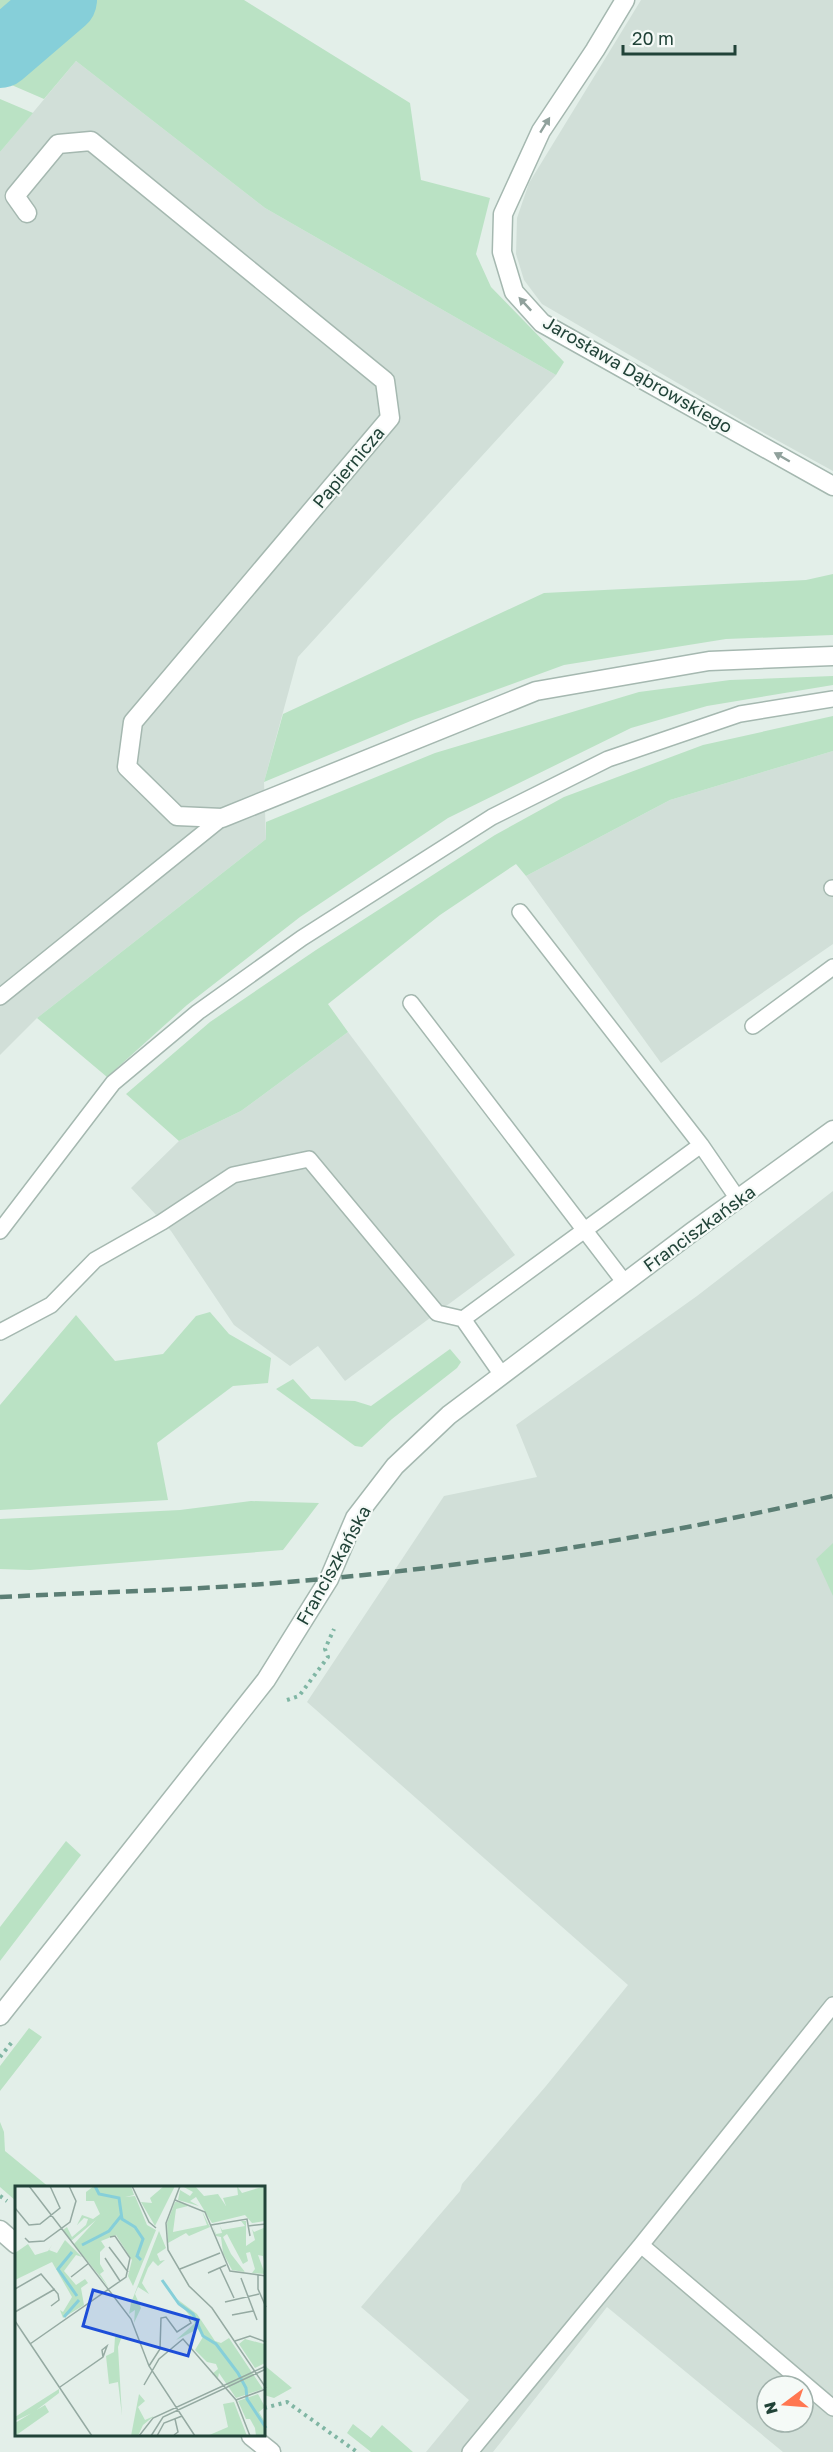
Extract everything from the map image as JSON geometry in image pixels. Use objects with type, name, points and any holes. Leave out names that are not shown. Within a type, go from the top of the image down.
[{"type":"street","name":"Jarosława Dąbrowskiego","points":[[625,0],[541,131],[503,214],[502,252],[514,292],[542,322],[833,486]]},
{"type":"street","name":"Papiernicza","points":[[27,213],[15,196],[58,144],[91,141],[386,381],[390,418],[133,722],[127,767],[177,816],[222,818]]},
{"type":"street","points":[[222,818],[536,691],[709,661],[833,656]]},
{"type":"street","name":"Franciszkańska","points":[[0,2016],[266,1680],[329,1578],[355,1518],[395,1466],[449,1415],[833,1130]]},
{"type":"street","points":[[0,2230],[15,2243]]},
{"type":"street","points":[[252,2437],[271,2452]]},
{"type":"lane","points":[[0,1231],[113,1083],[198,1012],[302,938],[492,817],[608,759],[740,714],[833,699]]},
{"type":"lane","points":[[0,997],[222,818]]},
{"type":"lane","points":[[520,912],[701,1145],[738,1199]]},
{"type":"lane","points":[[753,1026],[833,967]]},
{"type":"lane","points":[[411,1003],[625,1283]]},
{"type":"lane","points":[[463,1318],[701,1145]]},
{"type":"lane","points":[[0,1332],[51,1305],[95,1260],[162,1222],[233,1175],[309,1159],[437,1313],[463,1318],[502,1375]]},
{"type":"lane","points":[[470,2452],[641,2245],[833,2005]]},
{"type":"lane","points":[[641,2245],[833,2408]]},
{"type":"path","points":[[279,1709],[287,1700],[299,1696],[328,1657],[325,1649],[338,1621]]},
{"type":"path","points":[[0,2056],[15,2038]]},
{"type":"path","points":[[266,2407],[286,2402],[357,2452]]},
{"type":"shaded area","points":[[641,0],[833,0],[833,471],[542,304],[524,280],[516,254],[517,218],[529,183]]},
{"type":"shaded area","points":[[76,61],[265,208],[556,375],[298,657],[264,782],[266,839],[37,1018],[0,1055],[0,152]]},
{"type":"shaded area","points":[[833,751],[833,944],[661,1063],[526,876],[670,800]]},
{"type":"shaded area","points":[[348,1032],[515,1255],[345,1381],[318,1346],[290,1366],[234,1325],[171,1231],[131,1188],[179,1141],[241,1111]]},
{"type":"shaded area","points":[[833,1191],[833,2452],[783,2452],[761,2434],[815,2434],[815,2374],[755,2374],[755,2429],[607,2307],[493,2452],[426,2452],[469,2400],[361,2307],[460,2191],[462,2184],[628,1985],[307,1702],[444,1496],[537,1477],[516,1425],[697,1296]]},
{"type":"green space","points":[[0,0],[244,0],[410,103],[421,180],[490,198],[476,254],[491,287],[564,362],[556,375],[265,208],[76,61],[44,99],[0,80]]},
{"type":"green space","points":[[0,99],[33,113],[0,152]]},
{"type":"green space","points":[[833,574],[833,635],[726,639],[564,665],[413,720],[264,782],[283,714],[544,593],[806,580]]},
{"type":"green space","points":[[833,676],[833,685],[707,706],[631,728],[448,818],[300,917],[187,1005],[107,1077],[37,1018],[266,839],[266,822],[435,753],[639,692],[730,680]]},
{"type":"green space","points":[[833,716],[833,751],[670,800],[526,876],[516,864],[440,915],[328,1004],[348,1032],[241,1111],[179,1141],[126,1094],[210,1022],[316,950],[495,835],[564,797],[703,745]]},
{"type":"green space","points":[[210,1312],[229,1334],[271,1358],[268,1383],[233,1386],[157,1443],[168,1500],[0,1510],[0,1405],[76,1315],[115,1361],[163,1354],[196,1316]]},
{"type":"green space","points":[[450,1349],[461,1362],[457,1368],[392,1419],[362,1447],[355,1446],[276,1389],[293,1379],[311,1399],[355,1401],[371,1406]]},
{"type":"green space","points":[[251,1501],[319,1503],[283,1550],[30,1570],[0,1569],[0,1519],[180,1510]]},
{"type":"green space","points":[[833,1543],[833,1596],[816,1559]]},
{"type":"green space","points":[[66,1841],[81,1855],[0,1961],[0,1927]]},
{"type":"green space","points":[[29,2028],[42,2037],[0,2091],[0,2066]]},
{"type":"green space","points":[[0,2122],[4,2132],[5,2151],[48,2186],[15,2186],[15,2200],[0,2187]]},
{"type":"green space","points":[[266,2367],[292,2388],[274,2398],[266,2396]]},
{"type":"green space","points":[[353,2424],[371,2438],[382,2425],[413,2452],[371,2452],[347,2433]]},
{"type":"waterway","points":[[0,54],[63,0]]},
{"type":"railway","points":[[0,1597],[262,1584],[433,1567],[634,1537],[833,1496]]}]
